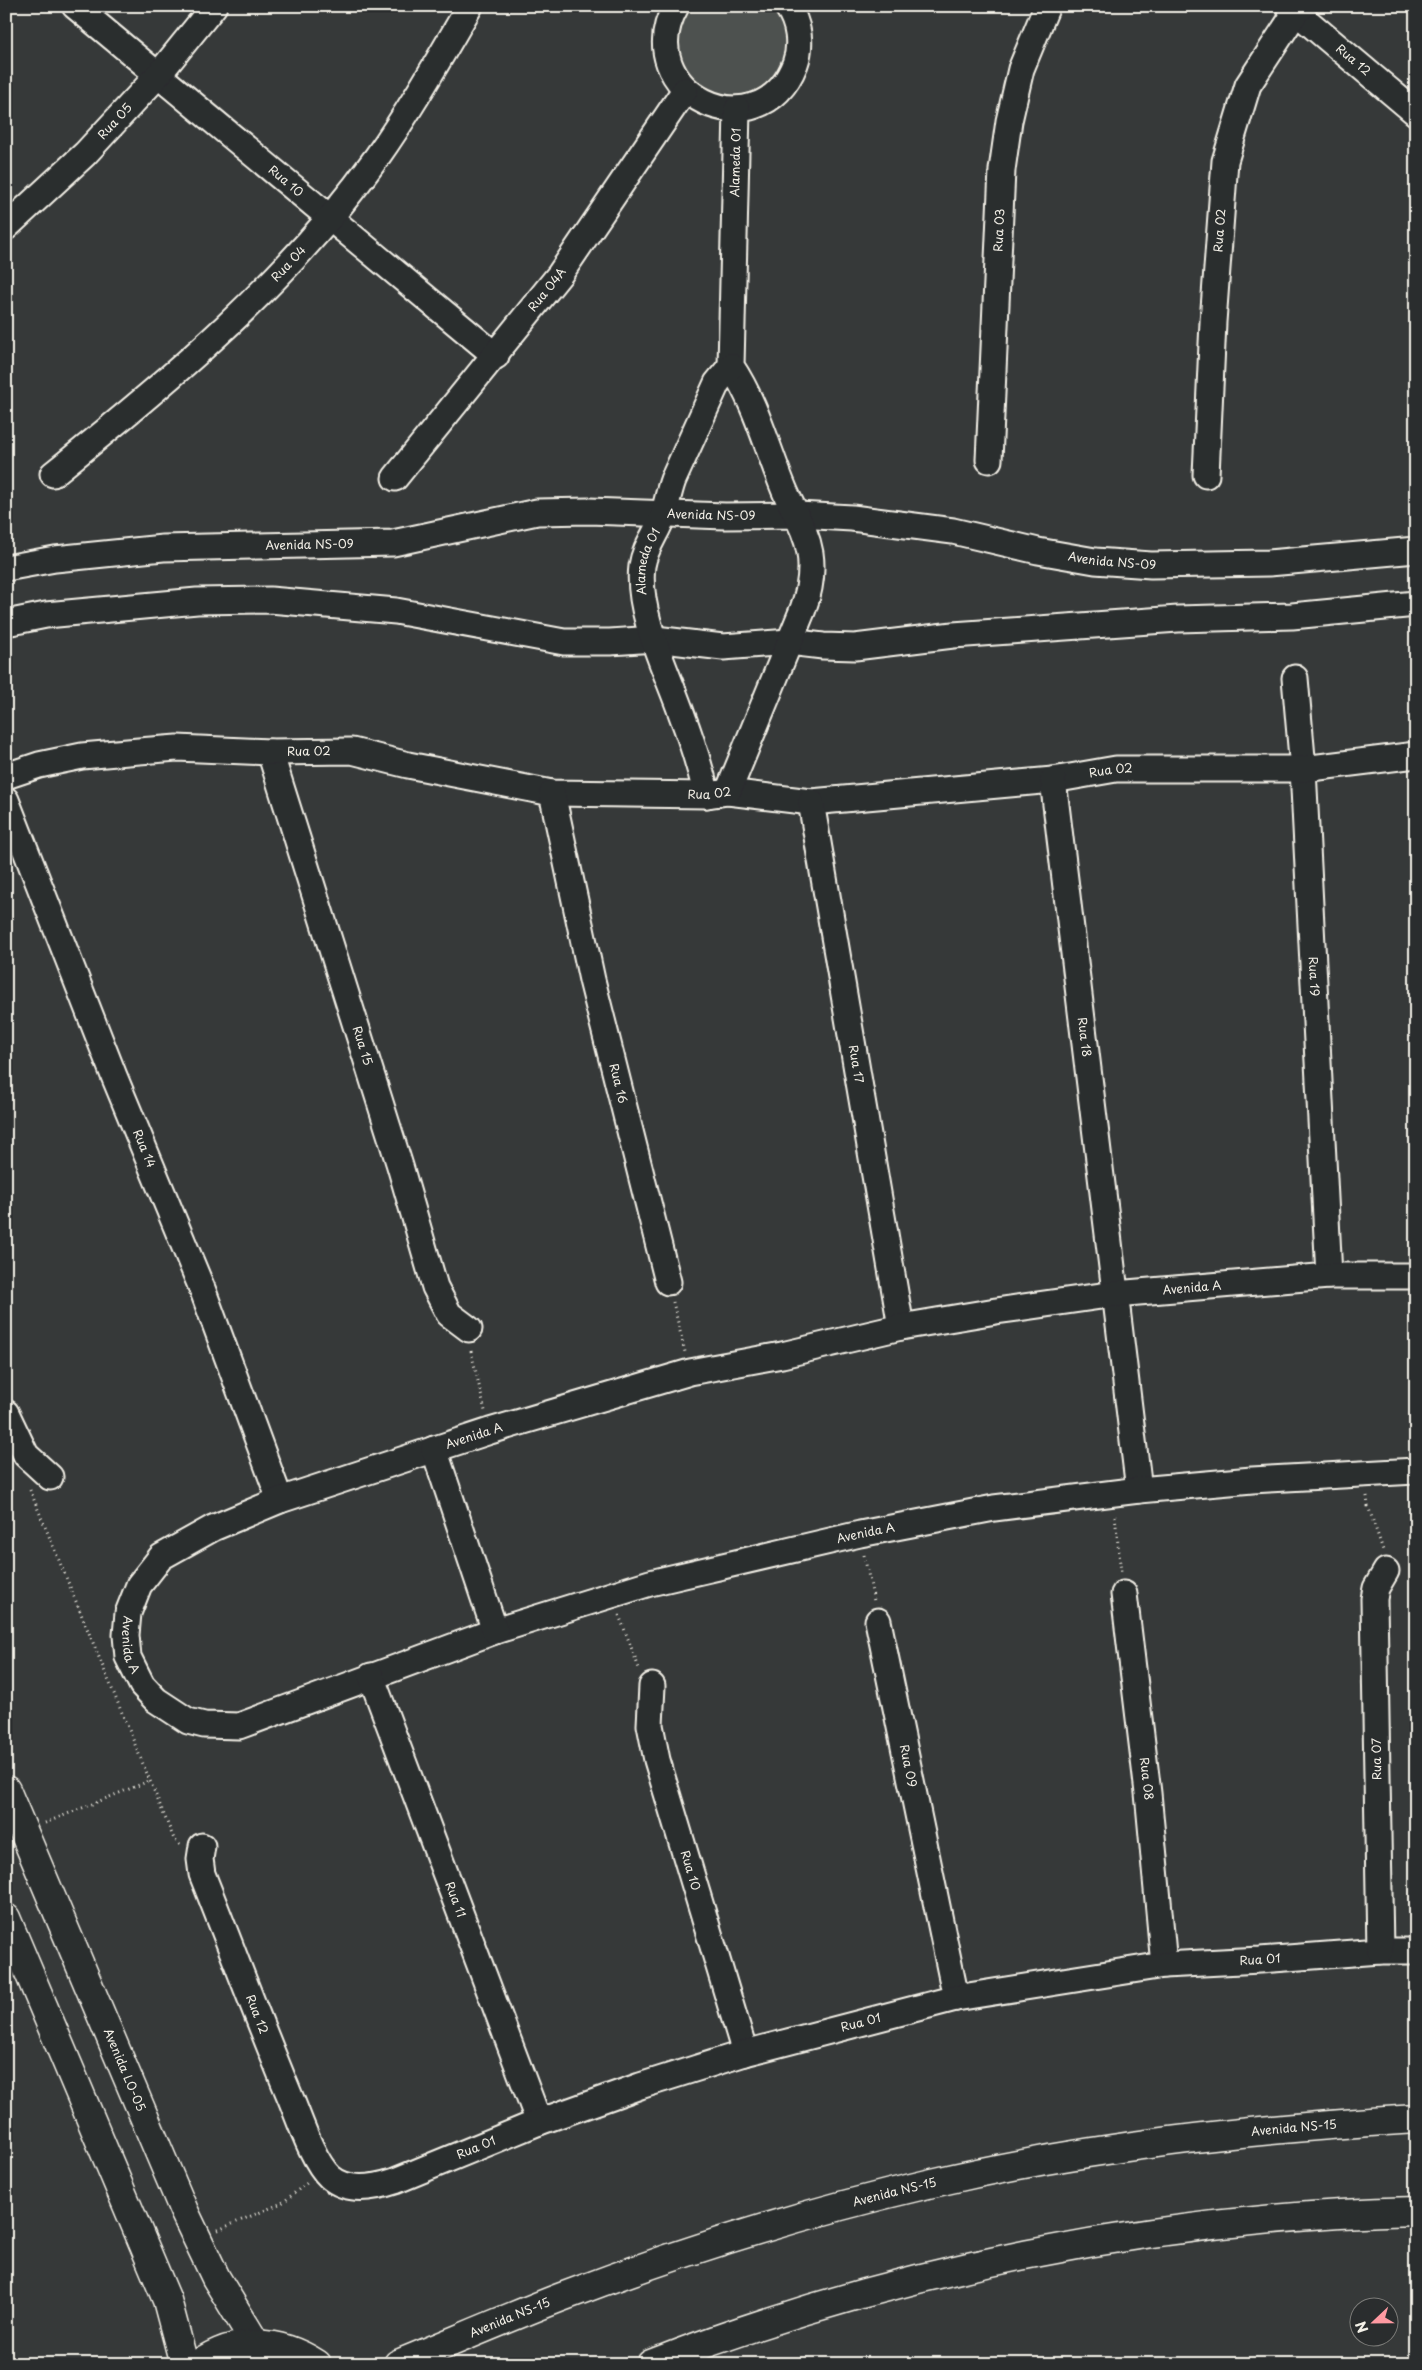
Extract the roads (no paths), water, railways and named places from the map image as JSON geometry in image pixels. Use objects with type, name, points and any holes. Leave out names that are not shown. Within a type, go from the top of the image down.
[{"type":"main road","name":"Avenida LO-05","points":[[6,1790],[197,2238],[216,2278],[256,2344]]},
{"type":"main road","points":[[6,1918],[167,2300],[184,2364]]},
{"type":"main road","name":"Avenida NS-15","points":[[398,2364],[560,2298],[659,2262],[840,2206],[929,2184],[1024,2163],[1195,2137],[1301,2126],[1416,2119]]},
{"type":"main road","points":[[651,2364],[803,2311],[1004,2260],[1098,2242],[1202,2226],[1303,2215],[1416,2211]]},
{"type":"main road","points":[[198,2364],[235,2347],[256,2344],[288,2348],[317,2364]]},
{"type":"street","name":"Rua 10","points":[[75,6],[328,219],[496,356]]},
{"type":"street","name":"Rua 05","points":[[6,227],[85,154],[158,74],[214,6]]},
{"type":"street","name":"Rua 04","points":[[53,474],[128,414],[270,285],[328,219],[376,158],[423,87],[470,6]]},
{"type":"street","points":[[675,7],[667,28],[666,50],[672,72],[685,90],[700,101],[718,108],[737,109],[758,104],[776,93],[790,77],[798,56],[799,35],[792,14],[787,6]]},
{"type":"street","name":"Rua 03","points":[[989,460],[1002,170],[1010,121],[1022,69],[1048,6]]},
{"type":"street","name":"Rua 12","points":[[1296,8],[1416,113]]},
{"type":"street","name":"Rua 02","points":[[1206,475],[1213,322],[1225,161],[1248,86],[1296,8]]},
{"type":"street","name":"Rua 04A","points":[[395,478],[496,356],[560,274],[685,90]]},
{"type":"street","name":"Alameda 01","points":[[718,793],[697,757],[655,639],[643,596],[642,566],[645,552],[664,514],[667,496],[699,421],[717,383],[731,366],[737,109]]},
{"type":"street","points":[[718,793],[804,610],[811,581],[810,551],[798,516],[785,490],[748,396],[731,366]]},
{"type":"street","name":"Avenida NS-09","points":[[6,568],[55,559],[163,548],[393,543],[537,512],[798,516],[912,524],[953,531],[1038,551],[1095,561],[1151,566],[1270,563],[1416,550]]},
{"type":"street","points":[[6,623],[46,615],[197,601],[270,600],[396,611],[564,642],[610,642],[655,639],[722,646],[789,642],[855,647],[963,634],[1178,619],[1292,616],[1416,604]]},
{"type":"street","name":"Rua 19","points":[[1295,678],[1303,769],[1329,1276]]},
{"type":"street","name":"Rua 02","points":[[6,776],[39,765],[82,756],[139,751],[187,748],[270,752],[352,751],[552,793],[718,793],[811,802],[1053,780],[1116,769],[1303,769],[1416,755]]},
{"type":"street","name":"Rua 15","points":[[270,752],[400,1166],[435,1287],[449,1314],[469,1328]]},
{"type":"street","name":"Rua 18","points":[[1053,780],[1139,1490]]},
{"type":"street","name":"Rua 16","points":[[552,793],[592,980],[668,1282]]},
{"type":"street","name":"Rua 14","points":[[6,800],[114,1076],[203,1291],[280,1500]]},
{"type":"street","name":"Rua 17","points":[[811,802],[901,1327]]},
{"type":"street","name":"Avenida A","points":[[1416,1276],[1329,1276],[1115,1294],[996,1311],[901,1327],[782,1355],[690,1372],[490,1431],[280,1500],[213,1528],[161,1557],[151,1566],[139,1585],[128,1613],[126,1635],[128,1657],[133,1671],[151,1695],[172,1712],[188,1721],[226,1727],[249,1723],[371,1676],[495,1632],[659,1581],[860,1534],[994,1508],[1112,1493],[1416,1471]]},
{"type":"street","points":[[6,1413],[26,1455],[50,1477]]},
{"type":"street","points":[[434,1449],[495,1632]]},
{"type":"street","name":"Rua 07","points":[[1380,1950],[1374,1599],[1376,1588],[1386,1571]]},
{"type":"street","name":"Rua 08","points":[[1124,1594],[1148,1793],[1164,1965]]},
{"type":"street","name":"Rua 09","points":[[878,1621],[956,1998]]},
{"type":"street","name":"Rua 11","points":[[371,1676],[539,2122]]},
{"type":"street","name":"Rua 10","points":[[652,1686],[650,1725],[657,1760],[745,2053]]},
{"type":"street","name":"Rua 12","points":[[201,1852],[202,1874],[264,2034],[298,2117],[326,2172]]},
{"type":"street","name":"Rua 01","points":[[326,2172],[355,2188],[386,2184],[539,2122],[640,2086],[745,2053],[956,1998],[1164,1965],[1260,1960],[1380,1950],[1416,1951]]}]
